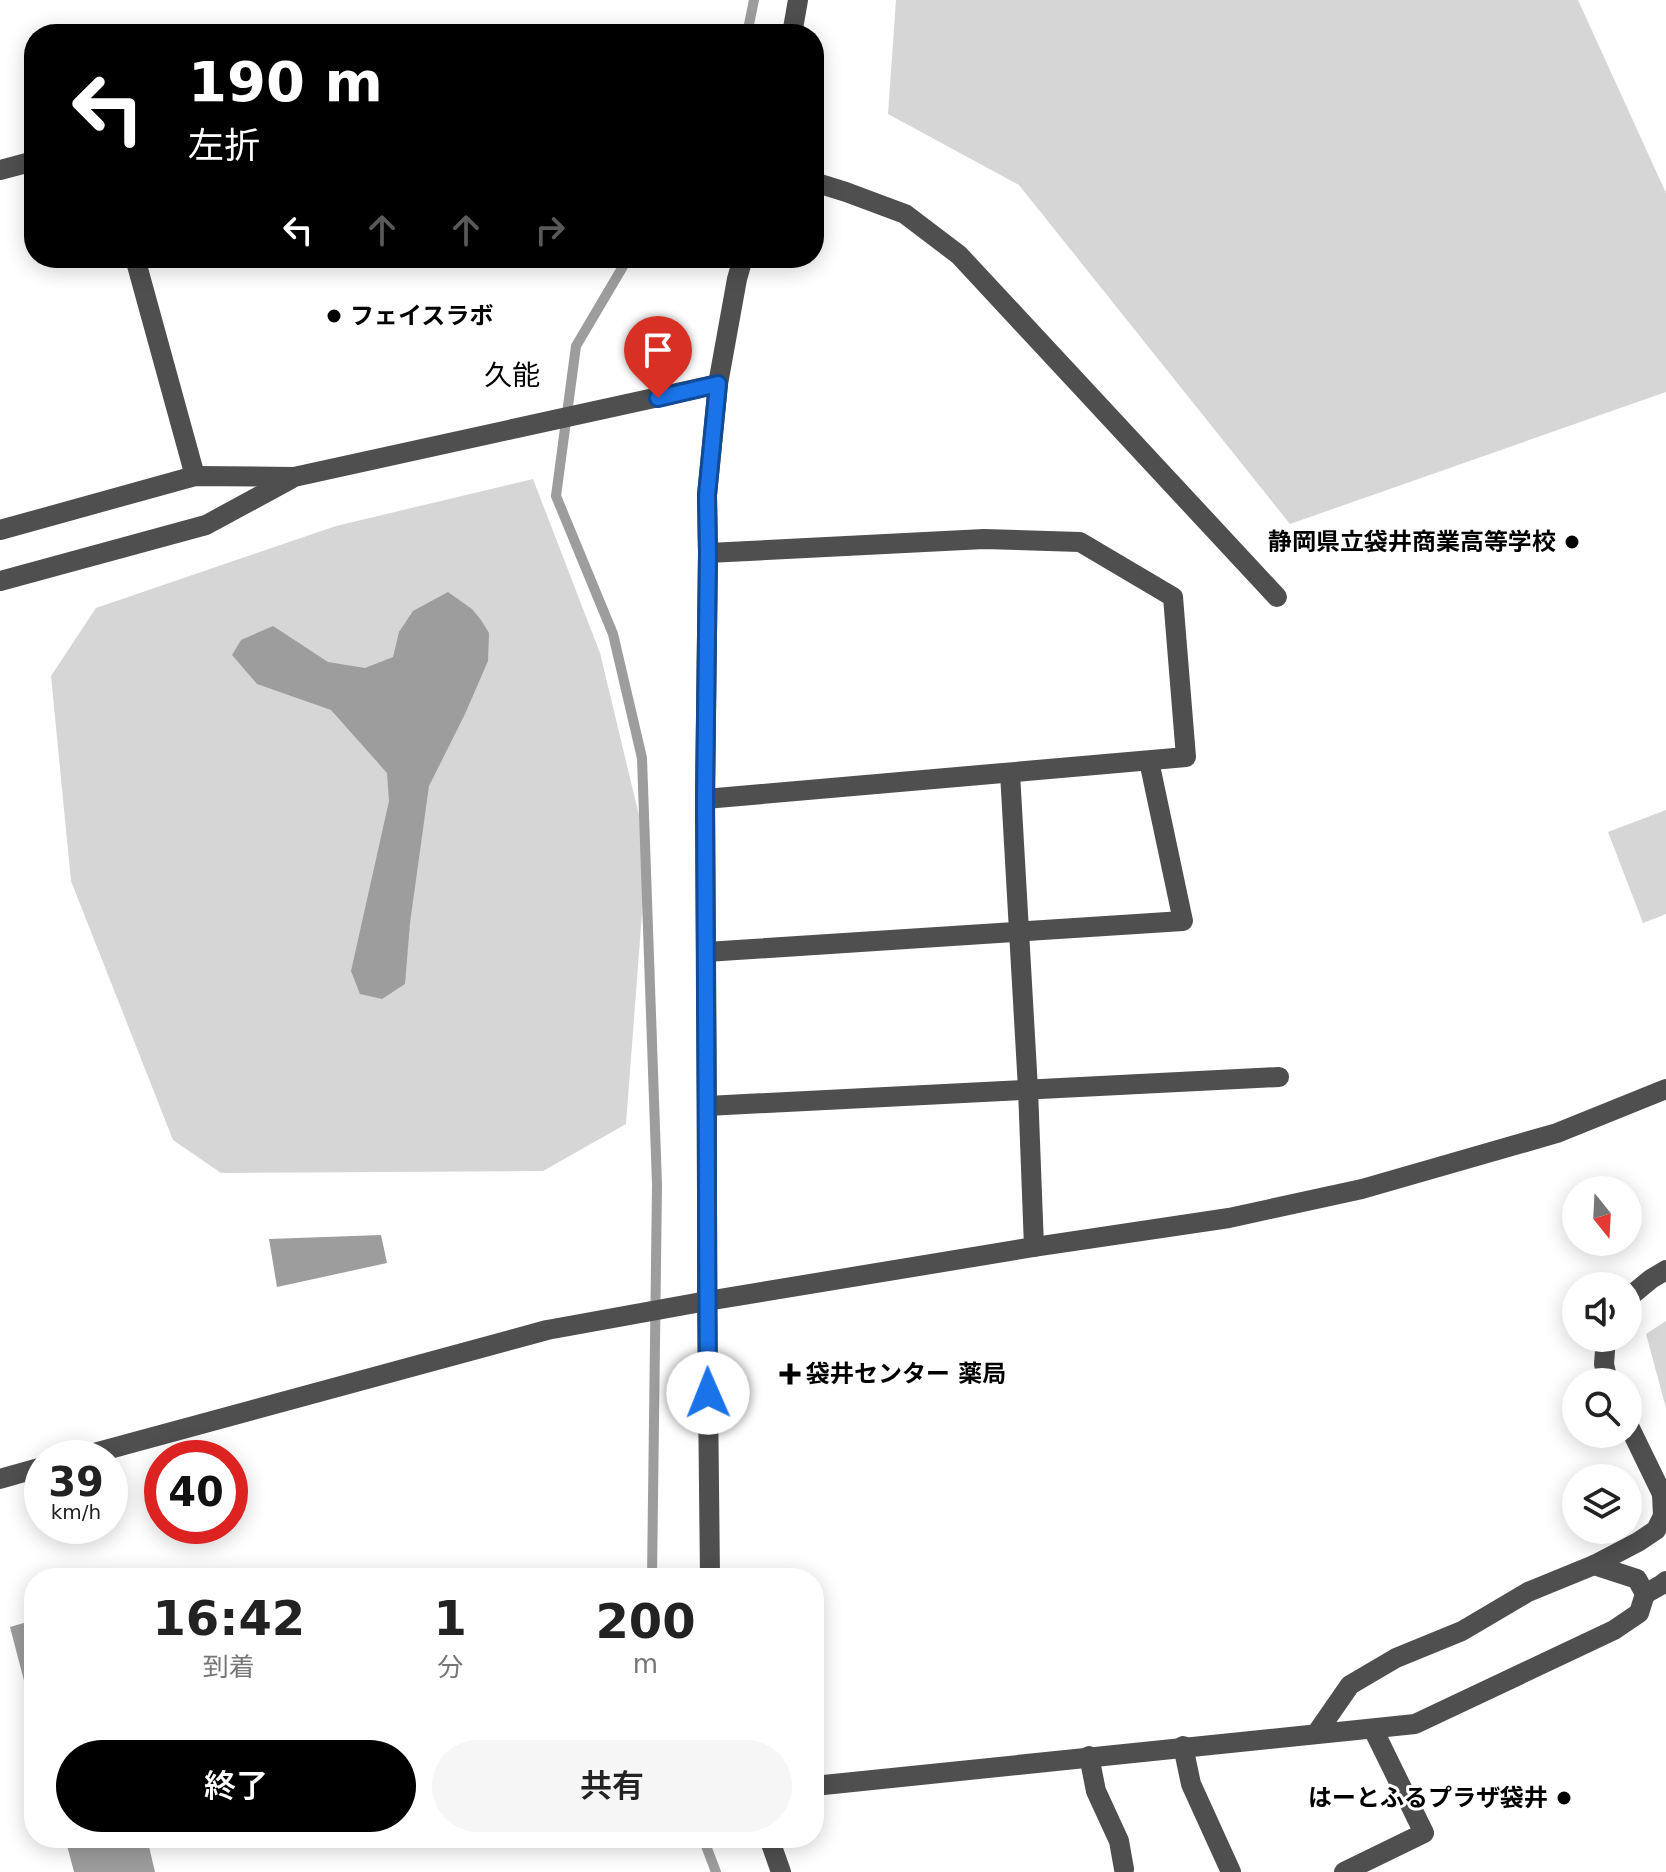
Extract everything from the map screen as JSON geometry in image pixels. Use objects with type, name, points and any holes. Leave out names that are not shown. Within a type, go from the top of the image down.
[{"type":"street","points":[[794,24],[798,0]]},
{"type":"street","points":[[0,170],[24,164]]},
{"type":"street","points":[[824,185],[905,214],[959,255],[1277,597]]},
{"type":"street","points":[[138,268],[195,476]]},
{"type":"street","points":[[710,1568],[705,799],[707,495],[718,384],[740,268]]},
{"type":"street","points":[[0,530],[195,476],[294,477],[718,384]]},
{"type":"street","points":[[0,581],[206,525],[294,477]]},
{"type":"street","points":[[705,799],[1186,757],[1173,597],[1080,542],[984,539],[708,553]]},
{"type":"street","points":[[706,952],[1183,921],[1149,761]]},
{"type":"street","points":[[1010,773],[1034,1247]]},
{"type":"street","points":[[707,1106],[1279,1077]]},
{"type":"street","points":[[128,1444],[547,1330],[1034,1247],[1229,1218],[1362,1189],[1557,1133],[1666,1089]]},
{"type":"street","points":[[1642,1286],[1666,1270]]},
{"type":"street","points":[[1316,1734],[1350,1685],[1396,1658],[1462,1631],[1528,1592],[1594,1565],[1656,1530],[1663,1516],[1664,1496],[1640,1448]]},
{"type":"street","points":[[0,1479],[24,1472]]},
{"type":"street","points":[[1594,1565],[1637,1579],[1645,1594]]},
{"type":"street","points":[[824,1785],[1415,1724],[1614,1630],[1639,1613],[1645,1594],[1666,1581]]},
{"type":"street","points":[[1344,1872],[1424,1833],[1373,1729]]},
{"type":"street","points":[[1183,1746],[1191,1784],[1231,1872]]},
{"type":"street","points":[[1089,1756],[1096,1791],[1119,1841],[1128,1871]]},
{"type":"street","points":[[773,1848],[781,1872]]},
{"type":"shaded area","points":[[896,0],[1578,0],[1666,193],[1666,392],[1290,524],[1019,185],[888,114]]},
{"type":"shaded area","points":[[533,479],[600,653],[643,832],[645,874],[626,1124],[543,1171],[221,1173],[173,1140],[71,881],[51,676],[96,608],[336,526]]},
{"type":"shaded area","points":[[448,592],[472,609],[489,633],[488,661],[429,786],[405,984],[382,999],[360,994],[351,971],[389,801],[387,773],[331,710],[257,684],[232,655],[241,640],[273,626],[328,662],[365,668],[393,657],[399,632],[413,611]]},
{"type":"shaded area","points":[[1666,810],[1666,914],[1643,923],[1608,832]]},
{"type":"shaded area","points":[[381,1235],[387,1263],[277,1287],[269,1239]]},
{"type":"shaded area","points":[[1666,1321],[1666,1408],[1646,1334]]},
{"type":"shaded area","points":[[24,1623],[24,1681],[10,1627]]},
{"type":"shaded area","points":[[68,1848],[149,1848],[155,1872],[74,1872]]},
{"type":"waterway","points":[[749,24],[754,0]]},
{"type":"waterway","points":[[622,268],[576,346],[556,496],[613,634],[642,758],[657,1185],[652,1568]]},
{"type":"waterway","points":[[707,1848],[716,1872]]},
{"type":"place","name":"フェイスラボ","points":[[334,316]]},
{"type":"place","name":"静岡県立袋井商業高等学校","points":[[1572,542]]},
{"type":"place","name":"袋井センター 薬局","points":[[790,1374]]},
{"type":"place","name":"はーとふるプラザ袋井","points":[[1564,1798]]},
{"type":"district","name":"久能","points":[[512,375]]},
{"type":"route","points":[[658,398],[718,384],[707,495],[708,1393]]}]
